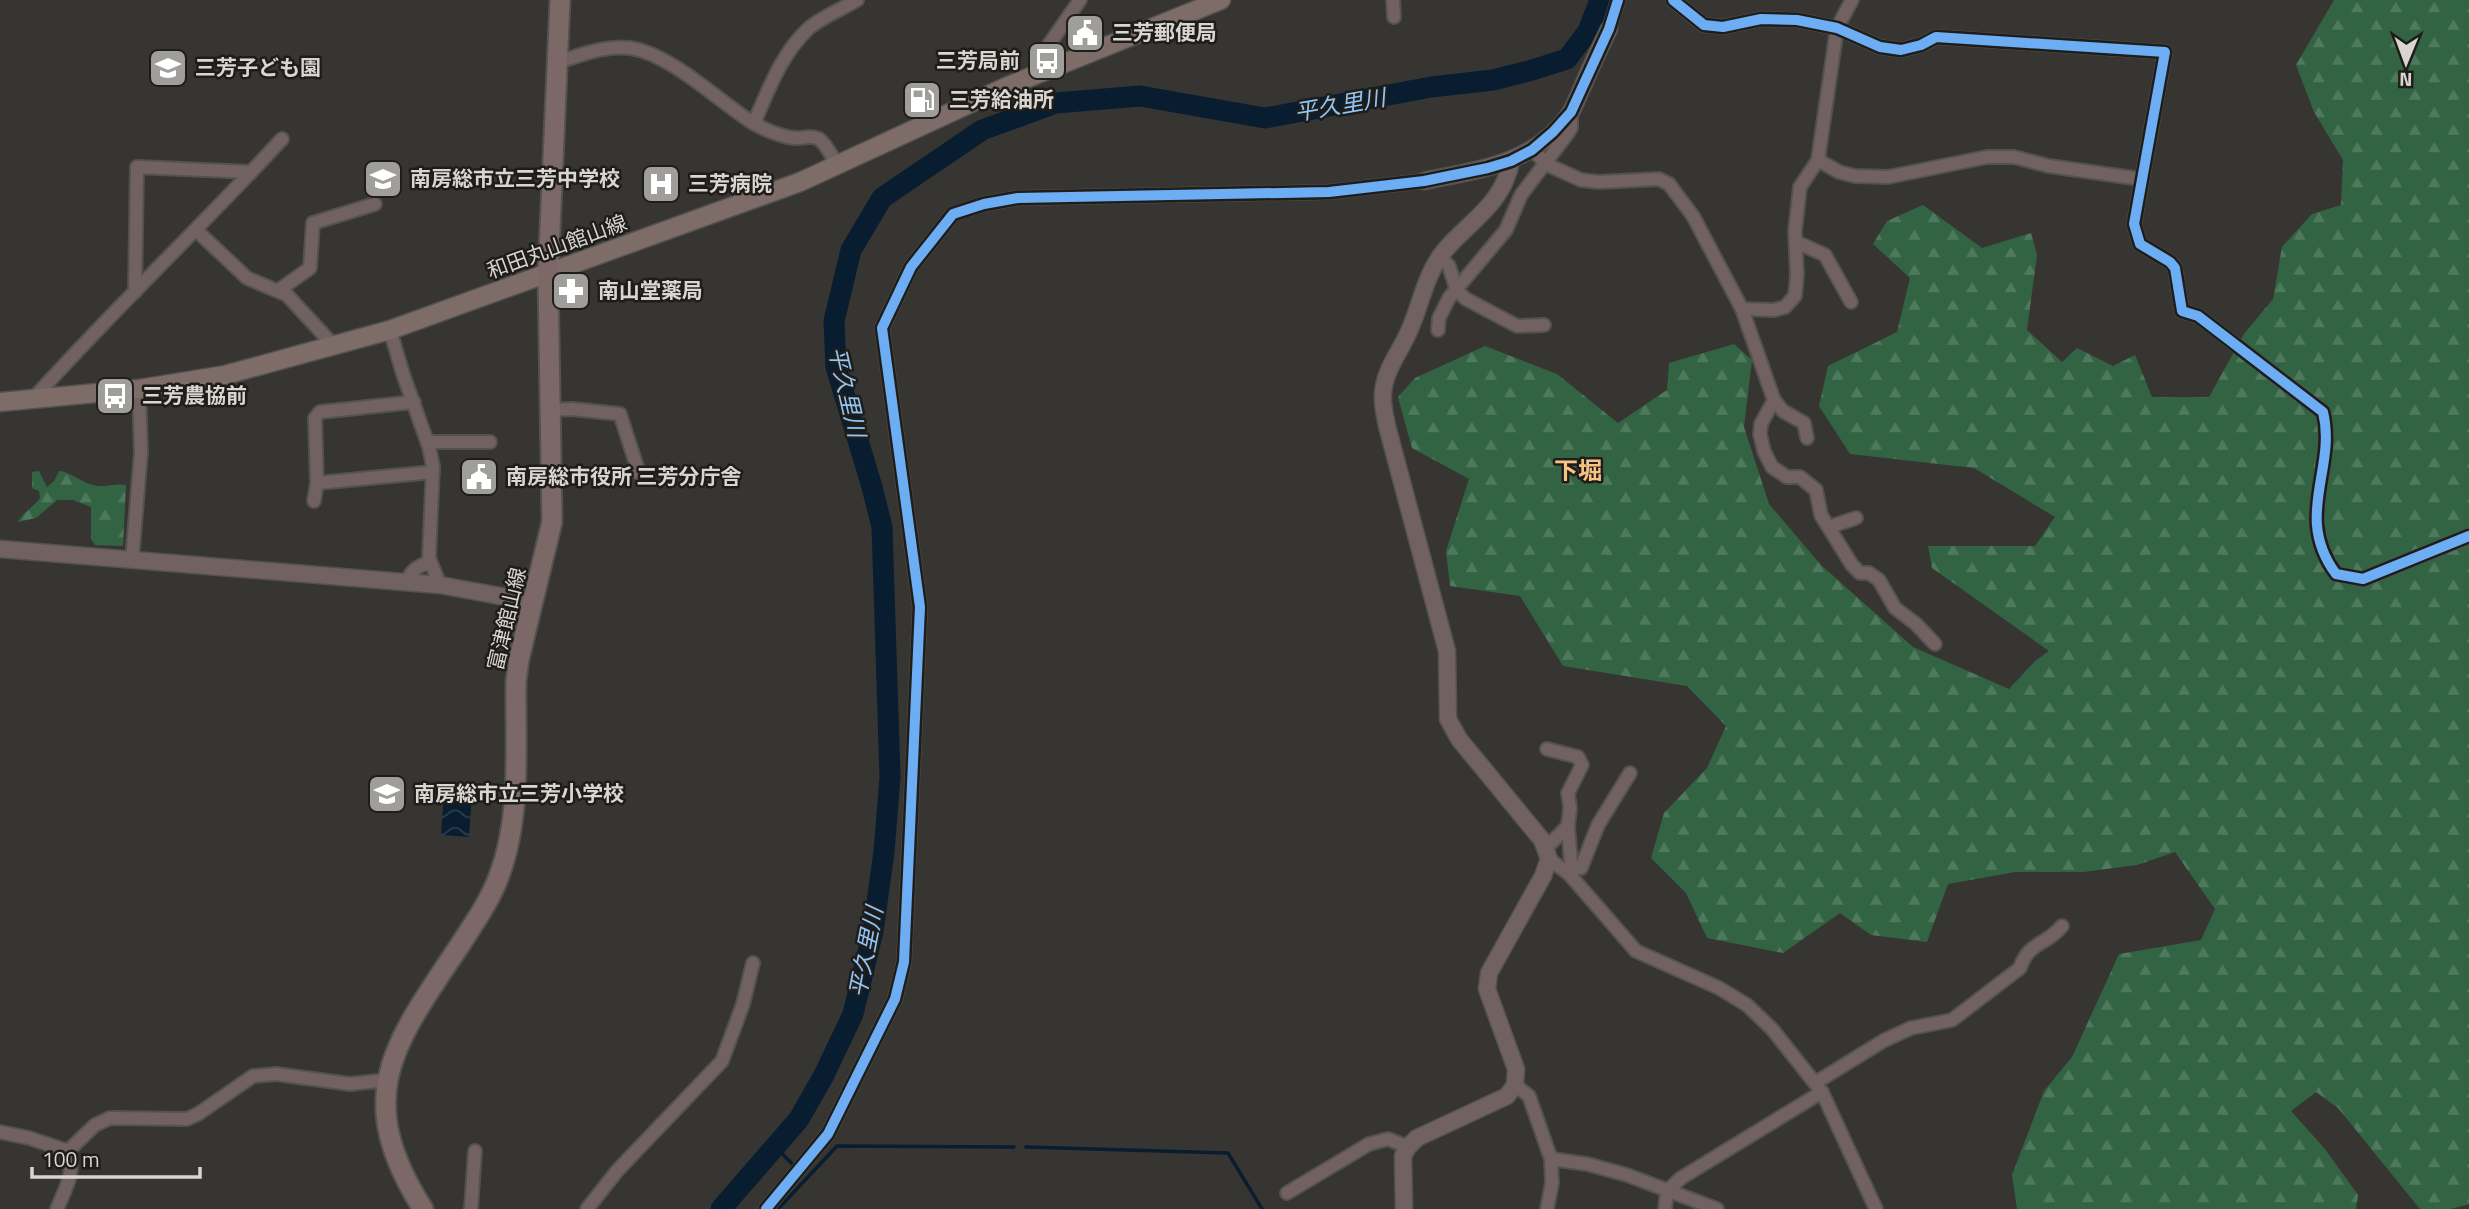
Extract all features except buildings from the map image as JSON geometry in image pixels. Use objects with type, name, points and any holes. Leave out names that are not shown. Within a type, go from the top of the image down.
[{"type":"main road","name":"富津館山線","points":[[423,1209],[396,1159],[387,1125],[387,1080],[403,1032],[484,908],[499,876],[512,824],[516,681],[523,638],[552,522],[548,275],[561,0]]},
{"type":"main road","name":"和田丸山館山線","points":[[0,402],[139,389],[254,368],[390,330],[751,201],[837,165],[1008,86],[1221,0]]},
{"type":"street","points":[[754,123],[772,79],[787,52],[811,27],[857,0]]},
{"type":"street","points":[[1037,76],[1039,59],[1080,0]]},
{"type":"street","points":[[1393,0],[1394,17]]},
{"type":"street","points":[[765,1209],[828,1134],[895,999],[904,962],[920,607],[882,328],[911,267],[953,214],[984,204],[1018,198],[1329,192],[1424,181],[1511,161],[1532,150],[1571,112],[1609,29],[1618,0]]},
{"type":"street","points":[[1673,0],[1704,25],[1723,27],[1761,19],[1785,19],[1838,28],[1880,47],[1901,50],[1921,45],[1936,37],[2165,52],[2134,224],[2140,244],[2170,262],[2175,268],[2182,311],[2198,316],[2323,412],[2328,430],[2319,482],[2316,526],[2327,562],[2336,574],[2363,579],[2469,536]]},
{"type":"street","points":[[1742,309],[1774,310],[1785,307],[1795,296],[1800,187],[1818,160],[1838,28],[1852,0]]},
{"type":"street","points":[[558,62],[586,53],[633,48],[662,59],[754,123],[797,138],[810,136],[820,140],[837,165]]},
{"type":"street","points":[[1438,330],[1439,318],[1449,298],[1506,230],[1521,195],[1571,128],[1571,112]]},
{"type":"street","points":[[33,399],[282,139]]},
{"type":"street","points":[[1532,150],[1545,163],[1581,180],[1599,182],[1659,179],[1669,184],[1693,216],[1742,309],[1774,400],[1783,411],[1804,423],[1807,438]]},
{"type":"street","points":[[1818,160],[1839,172],[1855,176],[1888,177],[1987,157],[2014,157],[2049,166],[2141,178]]},
{"type":"street","points":[[1511,161],[1501,193],[1434,266],[1409,332],[1388,371],[1383,394],[1387,426],[1447,651],[1448,719],[1459,740],[1542,840],[1547,854],[1569,874],[1636,951],[1719,988],[1747,1005],[1772,1029],[1819,1088],[1876,1209]]},
{"type":"street","points":[[135,292],[137,167],[251,172]]},
{"type":"street","points":[[279,290],[310,268],[313,223],[374,204]]},
{"type":"street","points":[[196,230],[247,278],[286,295],[334,346]]},
{"type":"street","points":[[1796,242],[1825,255],[1851,302]]},
{"type":"street","points":[[1440,257],[1449,266],[1457,291],[1466,299],[1517,326],[1544,325]]},
{"type":"street","points":[[390,330],[427,442],[433,471],[430,562],[440,585]]},
{"type":"street","points":[[132,559],[141,453],[139,389]]},
{"type":"street","points":[[1774,400],[1761,424],[1760,434],[1772,467],[1787,477],[1801,477],[1816,491],[1821,515],[1852,565],[1860,573],[1869,573],[1880,580],[1895,608],[1916,624],[1935,644]]},
{"type":"street","points":[[314,501],[317,483],[315,418],[320,412],[414,402]]},
{"type":"street","points":[[551,411],[572,409],[620,414],[639,473]]},
{"type":"street","points":[[427,442],[490,442]]},
{"type":"street","points":[[317,483],[433,471]]},
{"type":"street","points":[[1829,527],[1856,518]]},
{"type":"street","points":[[0,549],[440,585],[533,602]]},
{"type":"street","points":[[407,582],[410,573],[419,565],[430,562]]},
{"type":"street","points":[[1547,749],[1578,757],[1582,765],[1568,793],[1568,826],[1571,863],[1574,869],[1581,868],[1598,825],[1630,773]]},
{"type":"street","points":[[1404,1209],[1404,1156],[1408,1147],[1417,1138],[1507,1096],[1515,1085],[1517,1069],[1487,989],[1489,972],[1543,876],[1547,854],[1568,826]]},
{"type":"street","points":[[1665,1209],[1667,1191],[1681,1178],[1819,1088],[1883,1041],[1911,1028],[1952,1020],[2020,968],[2024,955],[2055,934],[2062,926]]},
{"type":"street","points":[[587,1209],[617,1171],[722,1061],[743,1004],[753,963]]},
{"type":"street","points":[[68,1151],[95,1125],[110,1118],[187,1119],[253,1076],[276,1074],[350,1084],[387,1080]]},
{"type":"street","points":[[1515,1085],[1529,1097],[1551,1159],[1552,1182],[1547,1209]]},
{"type":"street","points":[[0,1132],[68,1151]]},
{"type":"street","points":[[1287,1193],[1369,1144],[1388,1139],[1408,1147]]},
{"type":"street","points":[[57,1209],[73,1164],[68,1151]]},
{"type":"street","points":[[471,1209],[475,1151]]},
{"type":"street","points":[[1551,1159],[1587,1164],[1717,1209]]},
{"type":"green space","points":[[2334,0],[2469,0],[2469,1204],[2451,1209],[2420,1209],[2338,1108],[2316,1092],[2291,1111],[2325,1149],[2358,1195],[2356,1209],[2017,1209],[2012,1175],[2044,1091],[2072,1057],[2119,954],[2201,940],[2215,909],[2175,852],[2137,865],[2083,872],[2015,872],[1948,884],[1927,942],[1871,935],[1840,913],[1783,953],[1707,938],[1686,893],[1651,858],[1664,813],[1707,768],[1726,726],[1687,686],[1563,666],[1520,596],[1450,586],[1446,551],[1469,479],[1412,448],[1398,397],[1415,378],[1485,346],[1557,374],[1618,423],[1667,390],[1669,363],[1734,344],[1752,360],[1744,427],[1769,504],[1821,565],[1913,647],[2009,689],[2035,661],[2049,651],[1932,568],[1928,546],[2035,546],[2055,517],[1974,468],[1850,454],[1819,406],[1828,366],[1897,332],[1910,278],[1873,244],[1887,221],[1923,205],[1982,248],[2031,233],[2037,255],[2027,330],[2062,362],[2077,348],[2113,366],[2135,355],[2152,397],[2209,397],[2244,334],[2273,299],[2282,247],[2312,214],[2341,205],[2343,160],[2314,112],[2296,65]]},
{"type":"green space","points":[[39,471],[47,487],[59,471],[97,486],[126,485],[123,546],[95,545],[91,539],[91,507],[73,500],[57,500],[36,518],[18,522],[40,498],[39,491],[32,488],[32,472]]},
{"type":"water","points":[[444,792],[472,794],[469,837],[441,835]]},
{"type":"waterway","name":"平久里川","points":[[721,1209],[799,1119],[824,1075],[853,1014],[873,931],[884,852],[890,777],[882,527],[836,367],[834,321],[851,250],[882,198],[982,130],[1056,103],[1140,96],[1265,118],[1431,87],[1493,80],[1532,70],[1567,59],[1588,31],[1600,0]]},
{"type":"waterway","points":[[775,1146],[795,1167]]},
{"type":"waterway","points":[[778,1209],[837,1146],[1014,1147]]},
{"type":"waterway","points":[[1026,1147],[1228,1153],[1262,1209]]},
{"type":"cycle path","points":[[766,1209],[828,1134],[895,999],[904,962],[920,607],[882,328],[911,267],[953,214],[984,204],[1018,198],[1329,192],[1424,181],[1511,161],[1532,150],[1571,112],[1609,29],[1618,0]]},
{"type":"cycle path","points":[[1673,0],[1704,25],[1723,27],[1761,19],[1797,20],[1837,28],[1880,47],[1901,50],[1921,45],[1936,37],[2165,52],[2134,224],[2140,244],[2170,262],[2175,268],[2182,311],[2198,316],[2323,412],[2326,433],[2317,512],[2318,532],[2324,553],[2336,574],[2363,579],[2469,536]]},
{"type":"place","name":"三芳郵便局","points":[[1085,33]]},
{"type":"place","name":"三芳局前","points":[[1047,61]]},
{"type":"place","name":"三芳子ども園","points":[[168,68]]},
{"type":"place","name":"三芳給油所","points":[[922,100]]},
{"type":"place","name":"南房総市立三芳中学校","points":[[383,179]]},
{"type":"place","name":"三芳病院","points":[[661,184]]},
{"type":"place","name":"南山堂薬局","points":[[571,291]]},
{"type":"place","name":"三芳農協前","points":[[115,396]]},
{"type":"place","name":"南房総市役所 三芳分庁舎","points":[[479,477]]},
{"type":"place","name":"南房総市立三芳小学校","points":[[387,794]]},
{"type":"district","name":"下堀","points":[[1578,471]]}]
